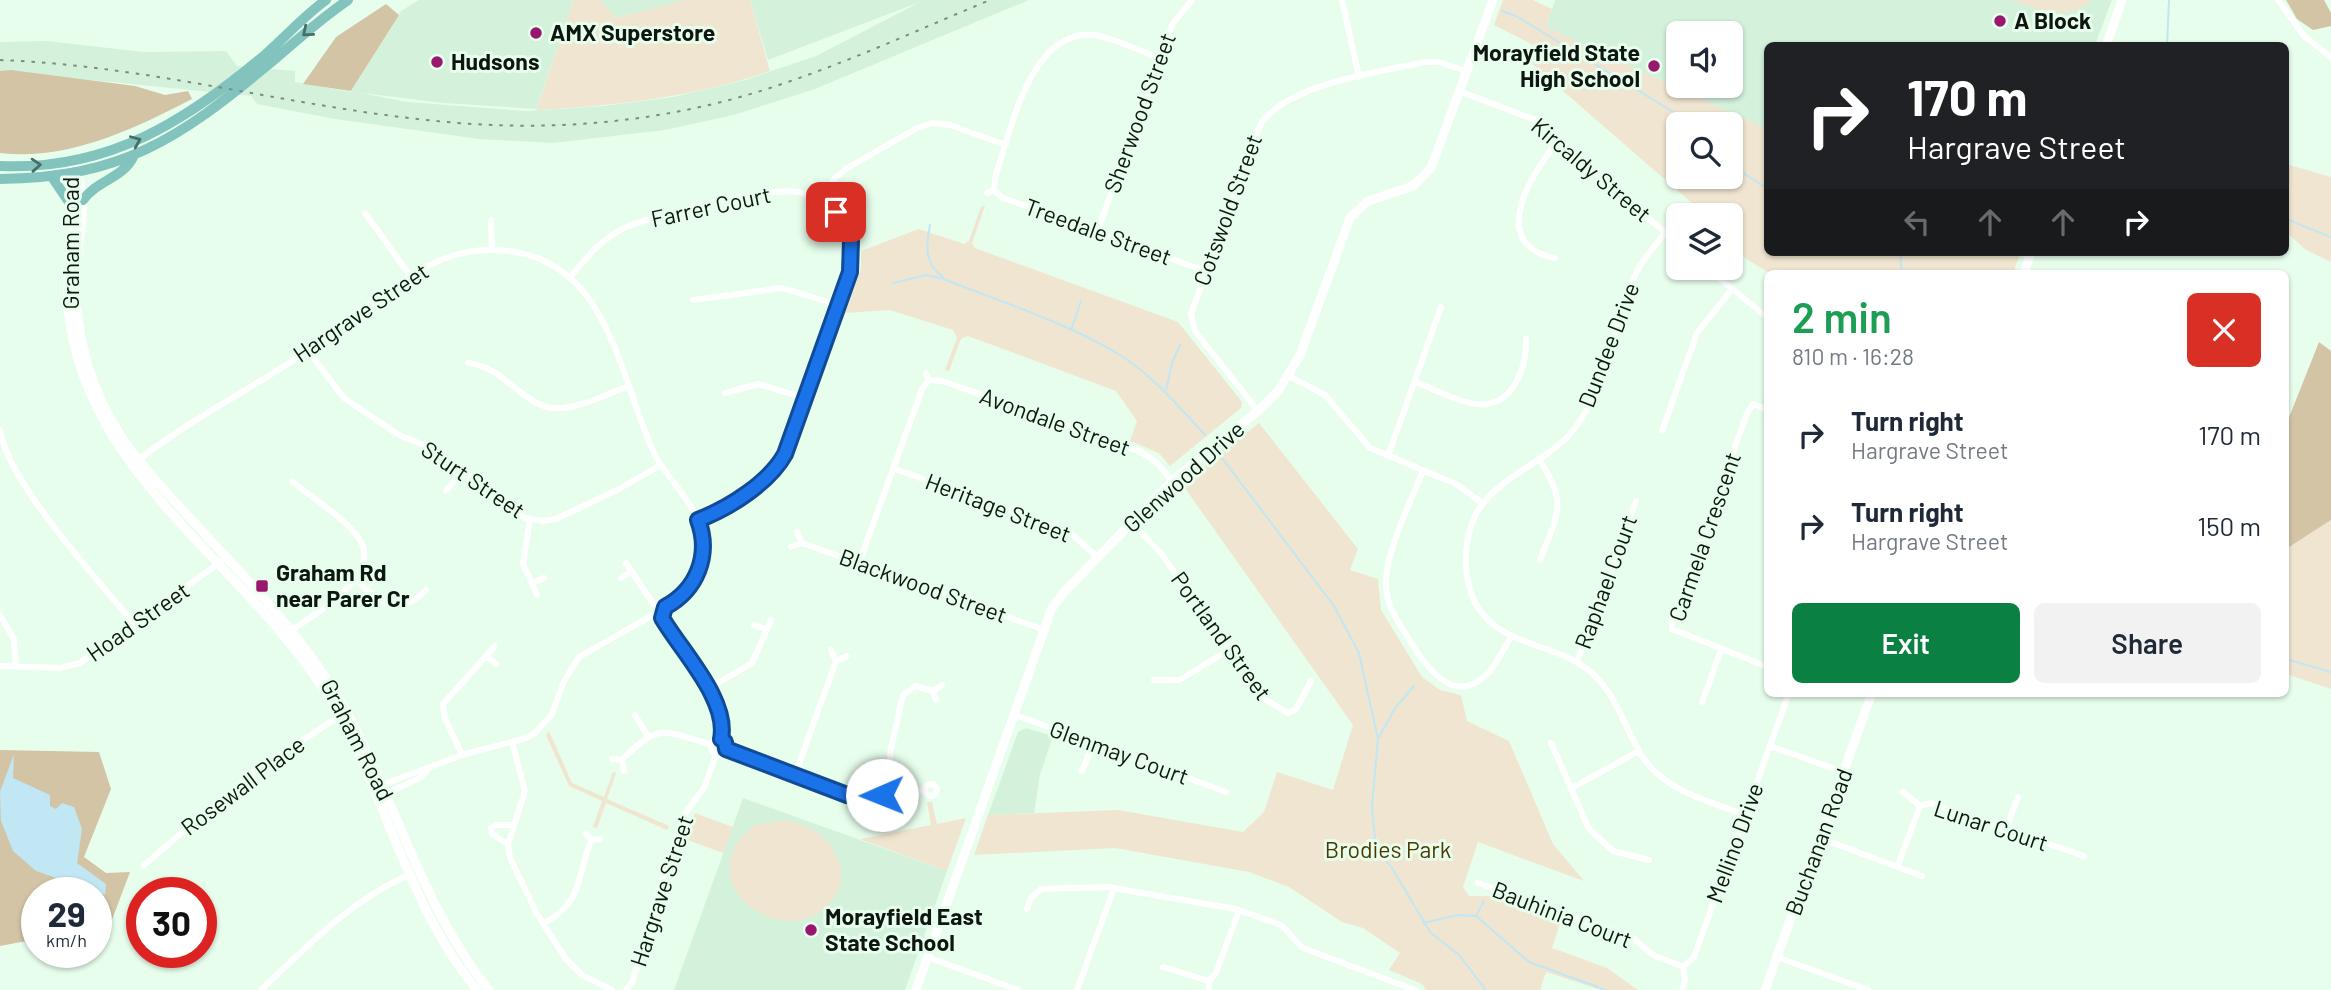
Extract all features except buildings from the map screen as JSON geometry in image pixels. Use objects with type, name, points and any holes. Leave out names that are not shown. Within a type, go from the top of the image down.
[{"type":"main road","points":[[0,166],[71,161],[134,143],[171,126],[254,64],[326,0]]},
{"type":"main road","points":[[0,179],[74,174],[133,157],[177,134],[230,96],[348,0]]},
{"type":"main road","name":"Glenwood Drive","points":[[916,990],[1013,714],[1044,630],[1060,596],[1172,481],[1258,411],[1289,376],[1350,218],[1368,201],[1405,190],[1425,176],[1493,0]]},
{"type":"main road","points":[[2107,42],[2122,0]]},
{"type":"main road","points":[[83,200],[94,189],[128,167],[133,157]]},
{"type":"main road","name":"Graham Road","points":[[71,161],[83,200],[76,273],[82,344],[101,400],[134,463]]},
{"type":"main road","name":"Graham Road","points":[[74,174],[75,211],[67,290],[74,345],[92,401],[134,463],[288,632],[343,714],[416,872],[476,987],[489,990]]},
{"type":"main road","points":[[52,177],[75,211]]},
{"type":"main road","name":"Buchanan Road","points":[[1765,990],[1871,697]]},
{"type":"street","name":"Sherwood Street","points":[[1097,232],[1176,16],[1192,0]]},
{"type":"street","points":[[1342,0],[1359,78]]},
{"type":"street","points":[[2278,0],[2304,36],[2331,57]]},
{"type":"street","points":[[698,520],[720,511],[778,465],[785,454],[850,272],[851,240],[842,220],[821,200],[834,179],[846,169],[928,124],[950,125],[1006,145],[1034,69],[1053,48],[1091,35],[1160,58]]},
{"type":"street","name":"Cotswold Street","points":[[1258,411],[1193,328],[1192,309],[1252,141],[1265,116],[1291,96],[1431,61],[1466,71]]},
{"type":"street","name":"Kircaldy Street","points":[[1459,90],[1538,121],[1665,233]]},
{"type":"street","points":[[1555,258],[1542,256],[1528,247],[1520,233],[1518,217],[1532,178],[1560,139]]},
{"type":"street","name":"Treedale Street","points":[[1006,145],[990,192],[1205,271]]},
{"type":"street","name":"Farrer Court","points":[[570,278],[597,247],[619,231],[641,221],[707,204],[780,192],[798,192],[821,200]]},
{"type":"street","points":[[365,213],[411,277]]},
{"type":"street","points":[[491,220],[492,250]]},
{"type":"street","name":"Dundee Drive","points":[[1665,233],[1638,271],[1589,403],[1577,427],[1540,461],[1503,482],[1482,503],[1472,524],[1468,542],[1467,579],[1477,606],[1491,623],[1511,637],[1577,662],[1605,686],[1639,751],[1664,780],[1685,793],[1745,815]]},
{"type":"street","name":"Hargrave Street","points":[[134,463],[181,428],[308,351],[411,277],[449,256],[492,250],[533,257],[570,278],[605,321],[661,465],[698,520],[703,542],[699,571],[684,594],[665,607]]},
{"type":"street","points":[[1721,280],[1764,315]]},
{"type":"street","points":[[693,300],[782,288],[839,305]]},
{"type":"street","points":[[1662,431],[1697,333],[1732,289]]},
{"type":"street","points":[[1388,457],[1441,307]]},
{"type":"street","points":[[1415,382],[1469,402],[1488,404],[1505,396],[1516,384],[1526,352],[1526,339]]},
{"type":"street","name":"Sturt Street","points":[[308,351],[344,398],[400,435],[436,450],[510,509],[530,519],[556,519],[617,490],[661,465]]},
{"type":"street","points":[[468,363],[492,368],[528,398],[545,407],[569,407],[629,386]]},
{"type":"street","points":[[1289,376],[1325,395],[1370,448],[1456,484],[1482,503]]},
{"type":"street","name":"Avondale Street","points":[[859,563],[928,377],[1141,452],[1153,459],[1172,481]]},
{"type":"street","points":[[725,393],[758,384],[805,398]]},
{"type":"street","name":"Carmela Crescent","points":[[1764,408],[1753,404],[1746,416],[1673,618],[1672,629],[1764,666]]},
{"type":"street","points":[[0,430],[2,442],[27,489],[135,625]]},
{"type":"street","points":[[1540,461],[1557,487],[1559,508],[1541,560]]},
{"type":"street","name":"Heritage Street","points":[[893,468],[1072,534],[1097,556]]},
{"type":"street","points":[[1423,470],[1390,560],[1386,580],[1390,608],[1428,670],[1441,680],[1458,686],[1475,682],[1488,673],[1511,637]]},
{"type":"street","points":[[446,491],[462,471]]},
{"type":"street","points":[[288,632],[356,580],[364,563],[358,537],[292,481]]},
{"type":"street","name":"Raphael Court","points":[[1577,662],[1636,501]]},
{"type":"street","points":[[530,519],[523,561],[537,595]]},
{"type":"street","name":"Portland Street","points":[[1131,522],[1160,552],[1263,698],[1288,713],[1296,709],[1311,681]]},
{"type":"street","points":[[791,547],[802,543],[797,532]]},
{"type":"street","name":"Blackwood Street","points":[[802,543],[1044,630]]},
{"type":"street","name":"Hoad Street","points":[[0,666],[60,668],[80,663],[223,561]]},
{"type":"street","points":[[626,562],[654,605],[665,607],[662,618]]},
{"type":"street","points":[[621,578],[632,571]]},
{"type":"street","points":[[532,583],[544,578]]},
{"type":"street","points":[[356,580],[380,600],[394,606],[410,604],[426,590]]},
{"type":"street","points":[[651,616],[650,608],[654,605]]},
{"type":"street","points":[[0,615],[14,639],[16,667]]},
{"type":"street","points":[[380,791],[462,755],[529,737],[547,722],[570,669],[579,657],[651,616],[662,618],[708,689],[722,715],[721,739],[725,742],[726,749]]},
{"type":"street","points":[[708,689],[752,663],[771,620]]},
{"type":"street","points":[[754,625],[767,631]]},
{"type":"street","points":[[462,755],[445,718],[443,704],[495,646]]},
{"type":"street","points":[[794,775],[836,661],[831,650]]},
{"type":"street","points":[[1154,680],[1179,680],[1229,650]]},
{"type":"street","points":[[1702,702],[1721,650]]},
{"type":"street","points":[[486,656],[496,664]]},
{"type":"street","points":[[836,661],[848,656]]},
{"type":"street","points":[[892,793],[888,759],[903,695],[915,686],[933,691],[942,685]]},
{"type":"street","points":[[933,691],[936,700]]},
{"type":"street","name":"Mellino Drive","points":[[1682,990],[1685,980],[1683,967],[1694,957],[1788,697]]},
{"type":"street","name":"Rosewall Place","points":[[144,865],[252,774],[343,714]]},
{"type":"street","name":"Glenmay Court","points":[[1013,714],[1226,792]]},
{"type":"street","points":[[635,715],[648,735]]},
{"type":"street","points":[[611,759],[622,760],[648,735],[661,732],[711,744],[721,739]]},
{"type":"street","points":[[512,742],[525,791],[508,844],[510,858],[552,941],[574,968],[612,990]]},
{"type":"street","points":[[1551,743],[1589,829],[1613,851],[1649,860]]},
{"type":"street","points":[[711,744],[716,754],[726,749],[856,797],[925,790]]},
{"type":"street","points":[[1082,771],[1093,744]]},
{"type":"street","points":[[1770,746],[1843,772]]},
{"type":"street","points":[[1572,788],[1639,751]]},
{"type":"street","name":"Hargrave Street","points":[[626,990],[632,982],[648,934],[664,869],[684,815],[705,786],[716,754]]},
{"type":"street","points":[[622,760],[624,771]]},
{"type":"street","points":[[1903,792],[1920,807]]},
{"type":"street","points":[[2006,829],[2018,797]]},
{"type":"street","name":"Lunar Court","points":[[1897,867],[1920,807],[1931,803],[2084,856]]},
{"type":"street","points":[[508,844],[492,834],[491,828],[497,825],[514,825]]},
{"type":"street","points":[[586,833],[591,840]]},
{"type":"street","points":[[1820,838],[1922,876]]},
{"type":"street","points":[[591,840],[600,839]]},
{"type":"street","points":[[544,923],[562,913],[572,903],[591,840]]},
{"type":"street","points":[[261,990],[331,925],[385,887],[416,872]]},
{"type":"street","name":"Bauhinia Court","points":[[1478,883],[1633,938],[1653,955],[1683,967]]},
{"type":"street","points":[[1027,909],[1031,898],[1041,889],[1114,888],[1239,910],[1282,925],[1303,947],[1415,990]]},
{"type":"street","points":[[1077,990],[1114,888]]},
{"type":"street","points":[[1209,990],[1209,981],[1216,973],[1239,910]]},
{"type":"street","points":[[927,957],[1000,987],[1018,990]]},
{"type":"street","points":[[1777,957],[1868,990]]},
{"type":"street","points":[[1163,967],[1209,981]]},
{"type":"shaded area","points":[[419,0],[574,0],[536,109],[443,103],[361,93],[408,102],[526,111],[603,106],[673,97],[745,80],[816,56],[920,2],[768,60],[750,0],[1029,0],[815,89],[734,115],[665,130],[553,143],[479,139],[335,119],[257,104],[251,96],[0,71],[0,42],[47,41],[144,52],[226,51],[237,66],[295,71],[295,82],[351,92],[401,11]]},
{"type":"shaded area","points":[[600,0],[685,0],[616,18]]},
{"type":"shaded area","name":"Morayfield State High School","points":[[1555,0],[2112,0],[2096,42],[1764,42],[1764,128],[1743,118],[1743,112],[1730,112],[1700,98],[1743,98],[1743,21],[1666,21],[1666,82],[1546,27]]},
{"type":"shaded area","points":[[2286,0],[2324,0],[2331,13],[2331,26],[2313,30],[2297,19]]},
{"type":"shaded area","points":[[386,4],[399,15],[351,91],[303,84],[336,37]]},
{"type":"shaded area","points":[[11,70],[135,86],[165,95],[188,91],[192,99],[100,140],[51,152],[0,153],[0,71]]},
{"type":"shaded area","points":[[2319,342],[2331,351],[2331,520],[2289,547],[2289,417]]},
{"type":"shaded area","points":[[1026,728],[1053,736],[1040,775],[1034,813],[988,815],[1018,732]]},
{"type":"shaded area","points":[[0,750],[99,752],[111,789],[84,857],[106,873],[130,872],[112,920],[112,877],[21,877],[21,942],[0,946]]},
{"type":"shaded area","name":"Morayfield East State School","points":[[743,798],[947,871],[905,990],[674,990]]},
{"type":"green space","points":[[574,0],[600,0],[616,18],[685,0],[750,0],[770,71],[654,99],[536,110]]},
{"type":"green space","points":[[1503,0],[1533,0],[1552,9],[1546,27],[1666,82],[1666,98],[1700,98],[1730,112],[1666,112],[1666,180],[1532,64],[1539,48],[1494,25]]},
{"type":"green space","points":[[2012,0],[2092,0],[2073,12],[2053,13]]},
{"type":"green space","points":[[1743,118],[1764,128],[1764,256],[2019,256],[2014,270],[1765,270],[1743,256],[1743,203],[1692,203],[1676,189],[1743,189]]},
{"type":"green space","points":[[2289,165],[2331,177],[2331,262],[2306,250],[2289,235]]},
{"type":"green space","points":[[985,206],[972,243],[975,248],[1178,322],[1242,402],[1241,408],[1170,466],[1159,453],[1130,441],[1137,421],[1116,391],[968,336],[961,339],[949,371],[945,370],[957,338],[953,330],[890,310],[845,313],[861,269],[861,251],[919,229],[964,244],[969,241],[981,207]]},
{"type":"green space","name":"Brodies Park","points":[[1259,423],[1358,549],[1350,570],[1378,579],[1381,610],[1422,677],[1440,690],[1461,695],[1467,721],[1509,741],[1553,844],[1584,881],[1478,842],[1463,887],[1469,896],[1495,896],[1561,920],[1552,948],[1607,968],[1638,990],[1601,990],[1546,972],[1540,990],[1426,990],[1422,984],[1389,970],[1400,953],[1363,928],[1342,922],[1289,887],[1249,872],[1115,848],[974,855],[988,815],[1118,810],[1243,832],[1264,812],[1277,772],[1333,790],[1353,725],[1182,484]]},
{"type":"green space","points":[[2331,520],[2331,689],[2289,675],[2289,547]]},
{"type":"green space","points":[[549,731],[572,783],[604,797],[613,772],[616,773],[607,799],[669,826],[667,830],[606,803],[597,828],[593,827],[602,801],[569,786],[546,735]]},
{"type":"green space","points":[[927,802],[932,802],[937,824],[966,818],[947,871],[860,839],[931,825]]},
{"type":"green space","points":[[695,813],[733,827],[723,853],[685,839]]},
{"type":"green space","points":[[787,820],[806,826],[821,835],[837,856],[841,870],[835,896],[820,912],[802,920],[782,920],[763,915],[747,904],[735,889],[730,871],[734,848],[752,826]]},
{"type":"water","points":[[14,754],[13,778],[50,795],[50,806],[56,809],[62,803],[74,807],[82,829],[77,863],[96,877],[53,877],[36,871],[13,851],[1,821],[0,792]]},
{"type":"waterway","points":[[2167,42],[2169,0]]},
{"type":"waterway","points":[[1502,11],[1516,16],[1673,112]]},
{"type":"waterway","points":[[1743,173],[1764,186]]},
{"type":"waterway","points":[[2289,220],[2331,237]]},
{"type":"waterway","points":[[930,225],[927,247],[929,260],[943,277]]},
{"type":"waterway","points":[[1900,256],[1902,270]]},
{"type":"waterway","points":[[893,283],[926,275],[944,279],[1081,334],[1123,357],[1146,374],[1205,435]]},
{"type":"waterway","points":[[1071,330],[1081,301]]},
{"type":"waterway","points":[[1166,390],[1172,363],[1180,345]]},
{"type":"waterway","points":[[1222,458],[1334,606],[1359,653],[1378,739],[1372,806],[1376,848],[1392,868],[1430,932],[1459,955],[1486,990]]},
{"type":"waterway","points":[[2289,660],[2331,672]]},
{"type":"waterway","points":[[1379,737],[1396,707],[1414,686]]},
{"type":"waterway","points":[[1476,916],[1484,901]]},
{"type":"waterway","points":[[1423,923],[1458,915],[1476,916],[1529,962],[1606,990]]},
{"type":"railway","points":[[0,60],[123,72],[369,113],[492,125],[565,125],[638,118],[745,96],[832,66],[990,0]]},
{"type":"place","name":"A Block","points":[[2000,21]]},
{"type":"place","name":"AMX Superstore","points":[[536,33]]},
{"type":"place","name":"Hudsons","points":[[437,62]]},
{"type":"place","name":"Morayfield State High School","points":[[1654,66]]},
{"type":"place","name":"Graham Rd near Parer Cr","points":[[262,586]]},
{"type":"place","name":"Morayfield East State School","points":[[811,930]]},
{"type":"route","points":[[836,212],[851,240],[852,263],[785,454],[771,472],[748,491],[720,511],[698,520],[703,542],[699,571],[684,594],[665,607],[665,615],[662,618],[717,703],[723,721],[721,739],[726,744],[726,749],[847,795],[865,798],[882,795]]}]
